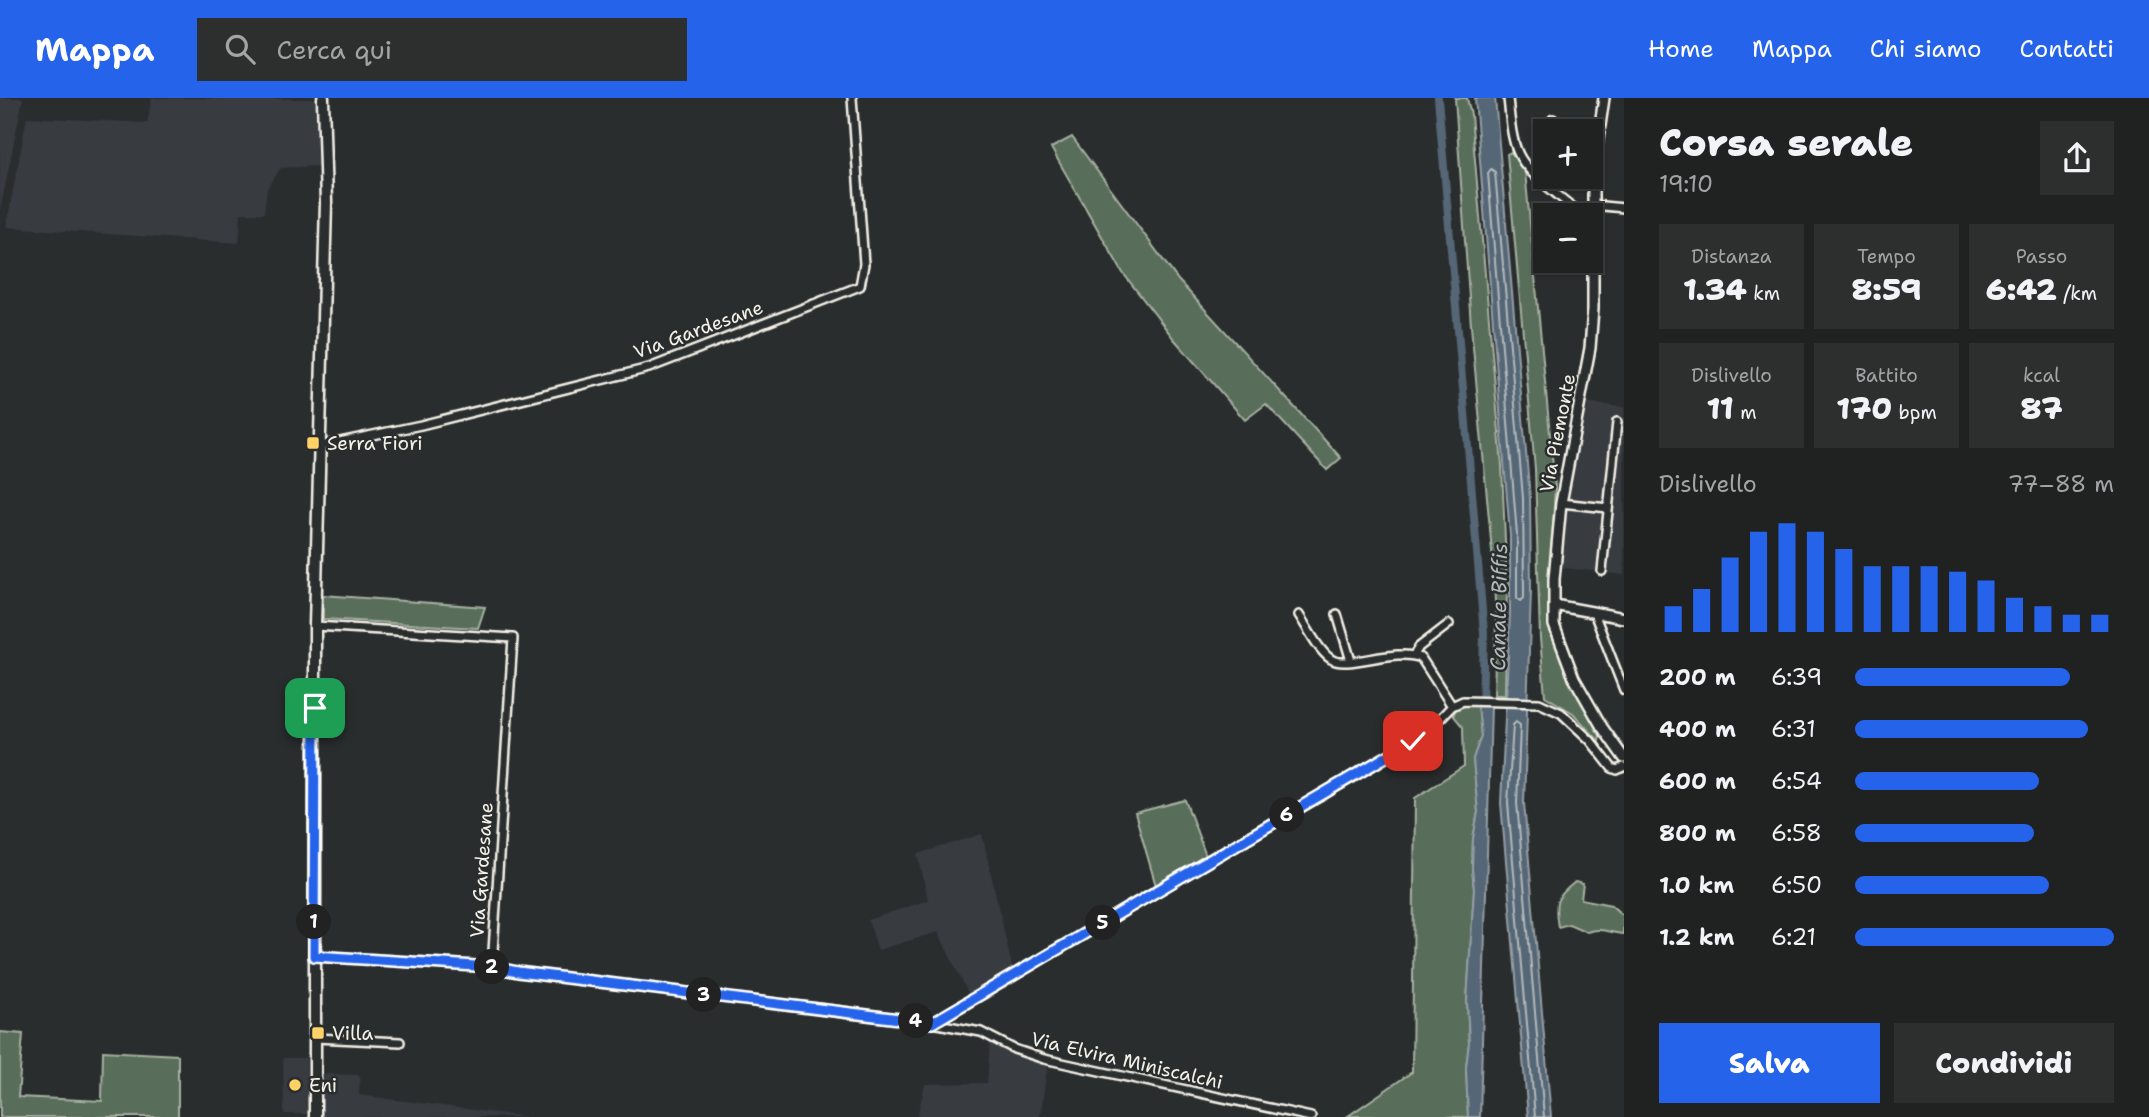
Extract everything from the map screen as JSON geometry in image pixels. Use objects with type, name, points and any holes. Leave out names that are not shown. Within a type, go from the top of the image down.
[{"type":"main road","points":[[315,1117],[315,625],[326,203],[323,98]]},
{"type":"street","name":"Via Gardesane","points":[[320,446],[397,430],[649,368],[860,286],[864,264],[852,98]]},
{"type":"street","points":[[1508,98],[1512,141],[1517,155],[1531,174],[1570,203]]},
{"type":"street","name":"Via Piemonte","points":[[1601,119],[1604,98]]},
{"type":"street","points":[[1603,206],[1624,208]]},
{"type":"street","name":"Via Piemonte","points":[[1592,273],[1590,348],[1561,503],[1554,625],[1574,677],[1602,727],[1624,758]]},
{"type":"street","points":[[1602,571],[1617,422]]},
{"type":"street","points":[[1561,503],[1608,508]]},
{"type":"street","points":[[1554,605],[1624,618]]},
{"type":"street","points":[[1594,613],[1624,690]]},
{"type":"street","points":[[1337,614],[1351,661]]},
{"type":"street","points":[[1299,615],[1326,656],[1333,661],[1351,661],[1389,654],[1414,655],[1421,658],[1452,706]]},
{"type":"street","points":[[1414,655],[1419,647],[1449,624]]},
{"type":"street","name":"Via Gardesane","points":[[315,625],[513,638],[492,967]]},
{"type":"street","points":[[932,1023],[1413,741],[1433,726],[1452,706],[1463,701],[1531,702],[1548,706],[1561,713],[1590,740],[1612,768],[1624,768]]},
{"type":"street","name":"Via Elvira Miniscalchi","points":[[314,956],[492,967],[932,1023],[981,1032],[1014,1049],[1044,1059],[1311,1117]]},
{"type":"street","points":[[315,1038],[400,1041]]},
{"type":"shaded area","points":[[0,98],[23,98],[0,211]]},
{"type":"shaded area","points":[[152,98],[316,99],[318,166],[281,168],[267,189],[264,213],[241,213],[239,243],[6,227],[27,117],[147,123]]},
{"type":"shaded area","points":[[1585,403],[1624,407],[1624,575],[1558,567],[1562,525]]},
{"type":"shaded area","points":[[982,834],[1013,971],[970,997],[938,932],[878,950],[868,920],[928,900],[918,854]]},
{"type":"shaded area","points":[[990,1041],[1048,1063],[1040,1117],[917,1117],[925,1084],[987,1083]]},
{"type":"shaded area","points":[[283,1058],[306,1058],[307,1114],[284,1114]]},
{"type":"shaded area","points":[[322,1074],[360,1075],[359,1095],[527,1117],[322,1117]]},
{"type":"green space","points":[[1455,98],[1467,98],[1471,115],[1502,466],[1507,590],[1505,695],[1494,695],[1496,622],[1493,562],[1471,326]]},
{"type":"green space","points":[[1072,137],[1178,280],[1341,458],[1327,470],[1266,404],[1245,420],[1174,339],[1123,273],[1051,148]]},
{"type":"green space","points":[[1511,152],[1525,171],[1555,487],[1550,582],[1551,626],[1601,730],[1599,741],[1573,713],[1545,696],[1540,638],[1535,469],[1507,154]]},
{"type":"green space","points":[[323,595],[485,607],[478,628],[323,619]]},
{"type":"green space","points":[[1478,705],[1481,736],[1473,759],[1478,812],[1473,839],[1474,889],[1467,1002],[1468,1117],[1348,1116],[1412,1072],[1415,798],[1464,766],[1463,727],[1453,715],[1457,708]]},
{"type":"green space","points":[[1185,800],[1206,856],[1156,886],[1135,813]]},
{"type":"green space","points":[[1575,882],[1583,884],[1581,899],[1611,905],[1621,914],[1624,913],[1623,934],[1601,930],[1587,932],[1569,924],[1558,927],[1556,906],[1563,892]]},
{"type":"green space","points":[[0,1032],[23,1034],[18,1097],[102,1101],[103,1051],[178,1055],[178,1117],[0,1117]]},
{"type":"water","points":[[1475,98],[1495,98],[1530,498],[1531,590],[1524,803],[1551,1117],[1528,1117],[1501,803],[1510,613],[1510,536]]},
{"type":"water","points":[[1478,705],[1491,705],[1480,1117],[1468,1117],[1467,1002],[1474,889],[1473,839],[1478,812],[1473,759],[1481,736]]},
{"type":"waterway","name":"Canale Biffis","points":[[1438,98],[1484,633],[1482,709]]},
{"type":"place","name":"Serra Fiori","points":[[313,443]]},
{"type":"place","name":"Villa","points":[[318,1033]]},
{"type":"place","name":"Eni","points":[[295,1085]]},
{"type":"route","points":[[315,708],[314,956],[492,967],[932,1023],[1413,741]]}]
